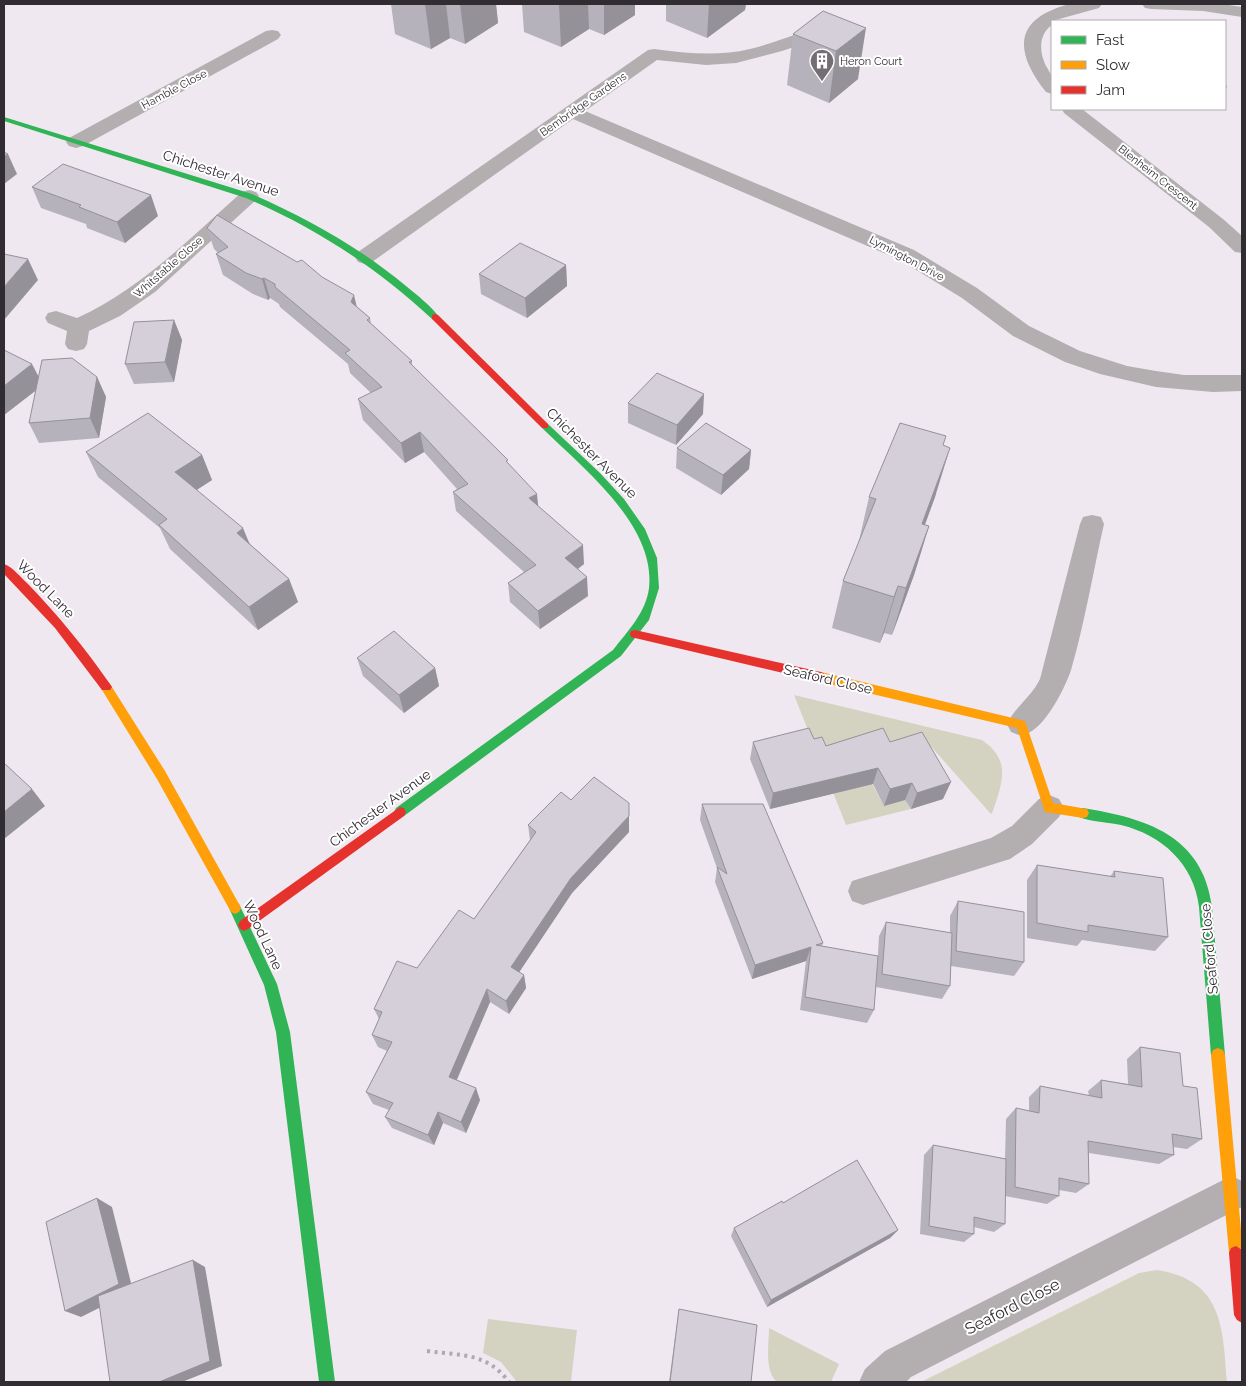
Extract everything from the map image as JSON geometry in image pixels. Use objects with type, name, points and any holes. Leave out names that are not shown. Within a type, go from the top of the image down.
[{"type":"street","points":[[1051,86],[1036,64],[1031,50],[1033,37],[1040,26],[1050,18],[1063,11],[1093,4]]},
{"type":"street","points":[[1151,4],[1203,6],[1242,12]]},
{"type":"street","name":"Bembridge Gardens","points":[[364,257],[572,112],[647,48],[704,60],[724,59],[745,56],[828,30]]},
{"type":"street","name":"Hamble Close","points":[[76,142],[272,35]]},
{"type":"street","name":"Blenheim Crescent","points":[[1072,110],[1209,217],[1242,247]]},
{"type":"street","name":"Lymington Drive","points":[[572,112],[895,249],[951,281],[1018,329],[1081,360],[1107,368],[1162,380],[1206,384],[1242,383]]},
{"type":"street","name":"Chichester Avenue","points":[[4,119],[250,196],[310,223],[364,257],[408,290],[613,493],[633,516],[647,540],[653,561],[653,586],[649,610],[635,634],[617,653],[244,925]]},
{"type":"street","name":"Whitstable Close","points":[[56,318],[77,336],[147,287],[250,196]]},
{"type":"street","points":[[863,891],[999,848],[1022,835],[1049,808],[1021,724],[1038,708],[1050,690],[1057,670],[1092,524]]},
{"type":"street","name":"Wood Lane","points":[[4,568],[25,586],[64,627],[106,686],[172,795],[244,925],[263,964],[283,1031],[327,1382]]},
{"type":"street","name":"Seaford Close","points":[[635,634],[1021,724]]},
{"type":"street","name":"Seaford Close","points":[[1049,808],[1128,821],[1148,827],[1166,837],[1182,850],[1194,864],[1201,880],[1242,1316]]},
{"type":"street","name":"Seaford Close","points":[[878,1382],[898,1364],[1231,1194]]},
{"type":"path","points":[[427,1351],[482,1359],[498,1368],[509,1382]]},
{"type":"green space","points":[[794,695],[982,740],[997,755],[1001,763],[1002,781],[993,811],[991,814],[927,742],[853,748],[884,806],[905,800],[911,809],[846,825]]},
{"type":"green space","points":[[1157,1270],[1179,1275],[1195,1284],[1207,1296],[1215,1310],[1220,1325],[1224,1343],[1227,1382],[921,1382],[1139,1273]]},
{"type":"green space","points":[[488,1319],[577,1330],[571,1382],[517,1382],[501,1362],[483,1353]]},
{"type":"green space","points":[[769,1328],[839,1364],[831,1382],[777,1382],[770,1371]]},
{"type":"building","points":[[823,11],[866,28],[836,51],[793,34]]},
{"type":"building","points":[[63,164],[151,195],[117,222],[79,207],[81,205],[32,187]]},
{"type":"building","points":[[217,215],[297,262],[302,260],[322,277],[354,295],[351,302],[370,318],[367,320],[412,361],[409,362],[508,460],[506,461],[537,494],[529,498],[583,545],[565,558],[587,577],[538,611],[508,583],[536,565],[453,492],[468,484],[420,432],[401,443],[358,399],[382,387],[345,353],[350,350],[275,287],[275,284],[264,278],[246,273],[216,254],[228,247],[207,228]]},
{"type":"building","points":[[520,243],[566,265],[525,298],[479,274]]},
{"type":"building","points":[[4,254],[28,259],[4,287]]},
{"type":"building","points":[[174,320],[165,362],[125,364],[134,322]]},
{"type":"building","points":[[4,350],[32,364],[4,386]]},
{"type":"building","points":[[72,358],[97,377],[90,418],[29,423],[42,360]]},
{"type":"building","points":[[657,373],[704,394],[677,425],[628,403]]},
{"type":"building","points":[[148,413],[202,455],[175,472],[243,528],[237,533],[289,579],[249,607],[159,525],[167,519],[86,452]]},
{"type":"building","points":[[706,423],[751,450],[723,475],[677,448]]},
{"type":"building","points":[[900,423],[946,436],[943,445],[950,448],[922,524],[929,526],[906,588],[898,586],[894,597],[843,581],[876,499],[869,497]]},
{"type":"building","points":[[394,631],[435,668],[399,695],[357,658]]},
{"type":"building","points":[[809,728],[814,739],[822,737],[826,746],[883,728],[890,742],[922,732],[951,782],[917,793],[912,783],[890,789],[878,768],[773,793],[753,742]]},
{"type":"building","points":[[4,763],[32,789],[4,812]]},
{"type":"building","points":[[594,777],[629,803],[629,816],[571,878],[511,967],[524,975],[506,1001],[487,989],[449,1077],[476,1088],[461,1122],[438,1112],[428,1135],[385,1117],[393,1103],[366,1092],[392,1042],[372,1035],[382,1012],[374,1009],[397,961],[417,968],[459,910],[474,919],[536,832],[528,825],[561,792],[571,800]]},
{"type":"building","points":[[702,804],[763,804],[823,943],[816,945],[878,956],[874,1010],[805,997],[811,947],[755,965],[717,867],[727,874]]},
{"type":"building","points":[[1037,865],[1115,877],[1114,871],[1163,878],[1168,937],[1088,925],[1088,932],[1037,923]]},
{"type":"building","points":[[958,901],[1024,912],[1024,962],[956,951]]},
{"type":"building","points":[[886,922],[952,933],[950,986],[882,974]]},
{"type":"building","points":[[1140,1047],[1180,1053],[1183,1086],[1197,1088],[1202,1139],[1172,1134],[1174,1155],[1088,1141],[1089,1184],[1059,1178],[1059,1196],[1015,1187],[1016,1108],[1039,1113],[1040,1086],[1102,1098],[1101,1080],[1142,1087]]},
{"type":"building","points":[[933,1145],[1006,1159],[1005,1224],[974,1217],[974,1234],[929,1226]]},
{"type":"building","points":[[857,1160],[898,1230],[771,1300],[734,1228],[782,1201],[783,1203]]},
{"type":"building","points":[[97,1198],[119,1284],[65,1311],[46,1222]]},
{"type":"building","points":[[193,1260],[210,1361],[159,1382],[110,1382],[98,1296]]},
{"type":"building","points":[[679,1309],[757,1325],[751,1382],[670,1382]]},
{"type":"traffic: fast","points":[[4,119],[249,196],[275,207],[348,247],[393,280],[435,317]]},
{"type":"traffic: fast","points":[[400,812],[617,653],[643,620],[654,588],[652,558],[640,529],[620,502],[596,475],[545,426]]},
{"type":"traffic: fast","points":[[1083,813],[1104,816],[1142,826],[1158,834],[1173,844],[1197,874],[1206,907],[1218,1055]]},
{"type":"traffic: fast","points":[[235,908],[270,984],[283,1032],[327,1382]]},
{"type":"traffic: slow","points":[[821,677],[1021,724],[1049,808],[1083,813]]},
{"type":"traffic: slow","points":[[106,687],[161,775],[235,908]]},
{"type":"traffic: slow","points":[[1218,1055],[1236,1253]]},
{"type":"traffic: jam","points":[[435,317],[545,426]]},
{"type":"traffic: jam","points":[[4,568],[58,624],[106,687]]},
{"type":"traffic: jam","points":[[635,634],[821,677]]},
{"type":"traffic: jam","points":[[244,925],[400,812]]},
{"type":"traffic: jam","points":[[1236,1253],[1242,1315]]},
{"type":"place","name":"Heron Court","points":[[822,82]]}]
